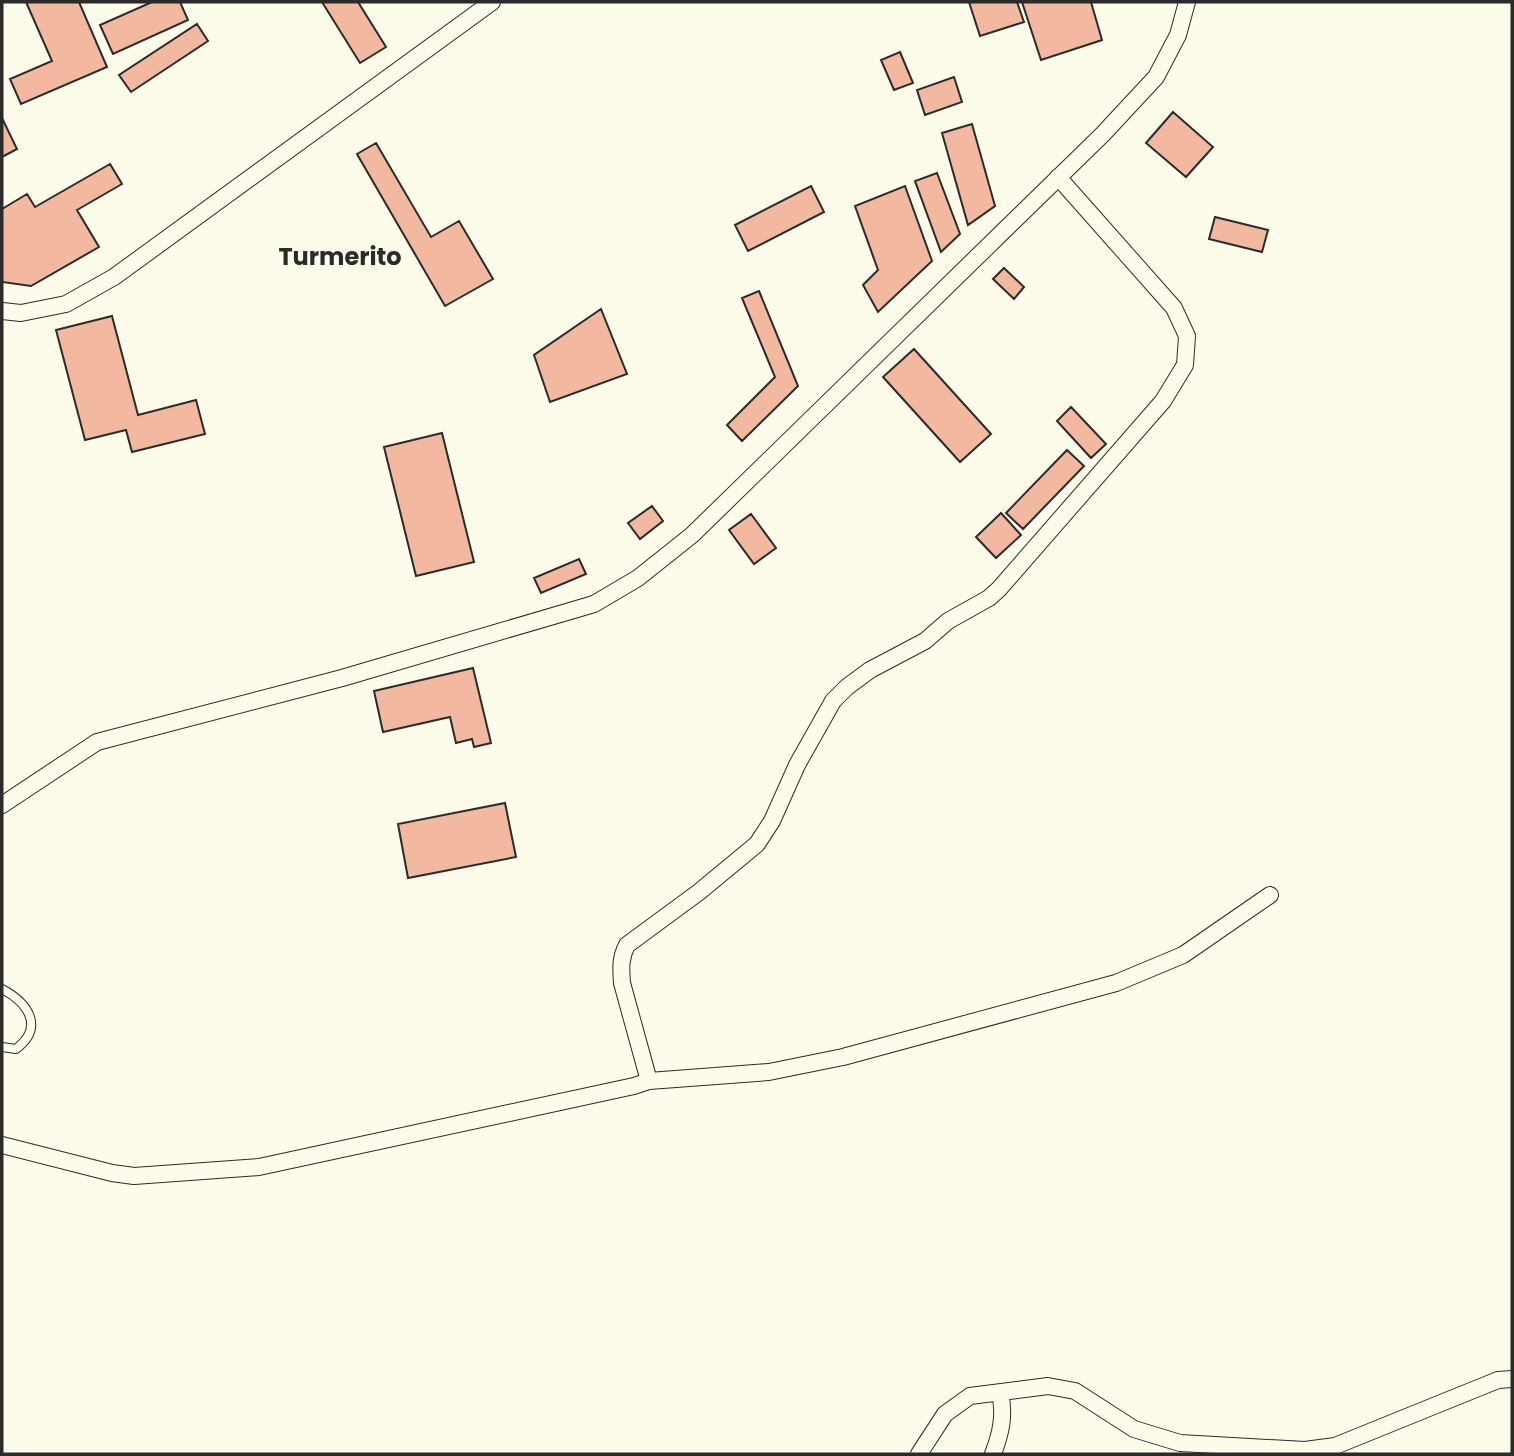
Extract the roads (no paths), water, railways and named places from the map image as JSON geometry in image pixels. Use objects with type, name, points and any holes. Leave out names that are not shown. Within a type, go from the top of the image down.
[{"type":"street","points":[[2,311],[21,313],[66,304],[114,277],[492,2]]},
{"type":"street","points":[[2,805],[97,742],[342,678],[594,604],[638,578],[692,535],[1103,134],[1156,77],[1178,35],[1187,2]]},
{"type":"street","points":[[649,1081],[622,983],[622,955],[627,945],[699,892],[757,844],[772,821],[797,765],[832,701],[870,670],[925,641],[948,621],[989,598],[999,589],[1163,401],[1185,365],[1186,336],[1174,308],[1058,177]]},
{"type":"street","points":[[2,1145],[112,1173],[134,1176],[259,1167],[649,1081],[769,1072],[843,1057],[1116,983],[1183,955],[1270,895]]},
{"type":"street","points":[[919,1454],[945,1414],[970,1396],[1048,1386],[1075,1391],[1134,1429],[1180,1443],[1305,1450],[1335,1446],[1498,1380],[1512,1379]]},
{"type":"street","points":[[993,1454],[1004,1409],[1000,1393]]},
{"type":"lane","points":[[2,989],[26,1007],[32,1021],[27,1040],[16,1049],[2,1047]]},
{"type":"district","name":"Turmerito","points":[[340,256]]}]
